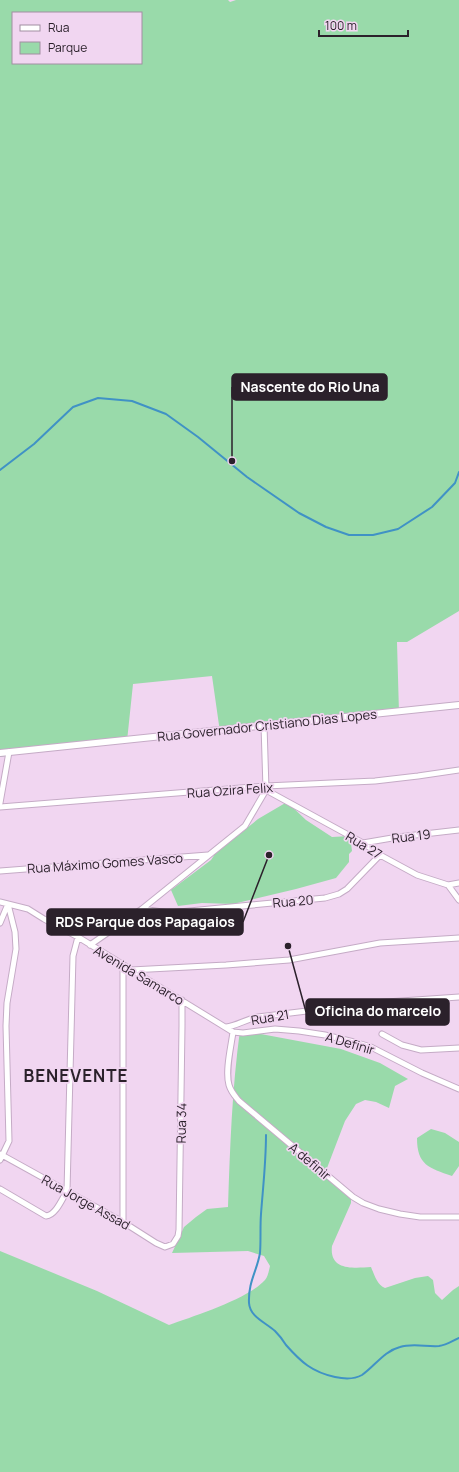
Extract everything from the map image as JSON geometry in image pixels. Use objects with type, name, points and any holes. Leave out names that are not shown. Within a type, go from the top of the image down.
[{"type":"street","name":"Rua Governador Cristiano Dias Lopes","points":[[0,753],[459,705]]},
{"type":"street","points":[[90,945],[142,910],[245,826],[266,788],[264,725]]},
{"type":"street","points":[[0,803],[9,752]]},
{"type":"street","name":"Rua Ozira Felix","points":[[0,808],[375,781],[459,770]]},
{"type":"street","name":"Rua 27","points":[[266,788],[417,875],[448,885]]},
{"type":"street","name":"Rua 19","points":[[363,843],[398,837],[459,830]]},
{"type":"street","name":"Rua Máximo Gomes Vasco","points":[[0,871],[209,855]]},
{"type":"street","name":"Rua 20","points":[[142,910],[169,913],[325,898],[339,894],[347,889],[380,855]]},
{"type":"street","points":[[459,883],[448,885],[459,900]]},
{"type":"street","name":"Avenida Samarco","points":[[0,902],[28,909],[78,937],[233,1032]]},
{"type":"street","points":[[0,923],[8,904]]},
{"type":"street","points":[[1,1157],[9,1141],[6,1026],[7,1003],[16,949],[16,939],[8,904]]},
{"type":"street","points":[[0,1189],[46,1216],[50,1216],[53,1213],[67,1191],[73,956],[78,937]]},
{"type":"street","points":[[130,970],[289,960],[380,943],[459,938]]},
{"type":"street","points":[[123,1222],[124,966]]},
{"type":"street","name":"Rua 21","points":[[225,1027],[234,1026],[252,1018],[336,1007],[459,997]]},
{"type":"street","name":"Rua 34","points":[[173,1244],[178,1236],[179,1230],[182,1000]]},
{"type":"street","name":"A Definir","points":[[233,1032],[243,1033],[274,1029],[299,1031],[354,1042],[376,1049],[422,1073],[459,1089]]},
{"type":"street","name":"A definir","points":[[233,1032],[228,1075],[229,1085],[232,1092],[239,1101],[353,1197],[379,1209],[400,1214],[420,1217],[459,1217]]},
{"type":"street","points":[[382,1034],[402,1044],[421,1050],[459,1048]]},
{"type":"street","name":"Rua Jorge Assad","points":[[1,1157],[123,1222],[161,1246],[165,1247],[173,1244]]},
{"type":"green space","points":[[0,0],[228,0],[230,2],[236,0],[459,0],[459,611],[407,642],[397,642],[399,713],[220,732],[212,676],[133,684],[127,741],[27,752],[0,757]]},
{"type":"green space","points":[[287,802],[306,820],[332,837],[350,836],[352,851],[349,854],[349,862],[336,878],[233,904],[202,903],[178,906],[171,890],[211,860],[215,854],[258,819]]},
{"type":"green space","points":[[240,1030],[341,1049],[380,1063],[408,1079],[395,1086],[389,1108],[376,1102],[365,1100],[356,1104],[345,1121],[325,1170],[351,1198],[351,1203],[332,1246],[332,1254],[334,1260],[344,1266],[357,1268],[371,1267],[378,1282],[385,1288],[415,1278],[428,1276],[433,1280],[435,1293],[442,1300],[459,1286],[459,1472],[0,1472],[0,1251],[97,1291],[169,1325],[234,1300],[257,1287],[267,1277],[270,1266],[264,1256],[248,1251],[172,1253],[184,1227],[196,1217],[207,1209],[228,1207],[233,1096]]},
{"type":"green space","points":[[431,1129],[445,1133],[459,1142],[459,1166],[452,1176],[431,1168],[422,1160],[419,1154],[417,1138]]},
{"type":"waterway","points":[[0,470],[34,444],[73,407],[98,398],[132,401],[166,414],[198,437],[247,477],[299,513],[326,527],[349,535],[373,535],[398,529],[432,507],[455,483],[459,472]]},
{"type":"waterway","points":[[266,1135],[260,1253],[251,1283],[249,1296],[250,1308],[255,1316],[275,1331],[291,1351],[308,1366],[327,1375],[348,1379],[359,1377],[384,1355],[394,1349],[409,1345],[439,1346],[459,1338]]},
{"type":"place","name":"Nascente do Rio Una","points":[[232,461]]},
{"type":"place","name":"RDS Parque dos Papagaios","points":[[269,855]]},
{"type":"place","name":"Oficina do marcelo","points":[[288,946]]},
{"type":"district","name":"BENEVENTE","points":[[76,1076]]}]
